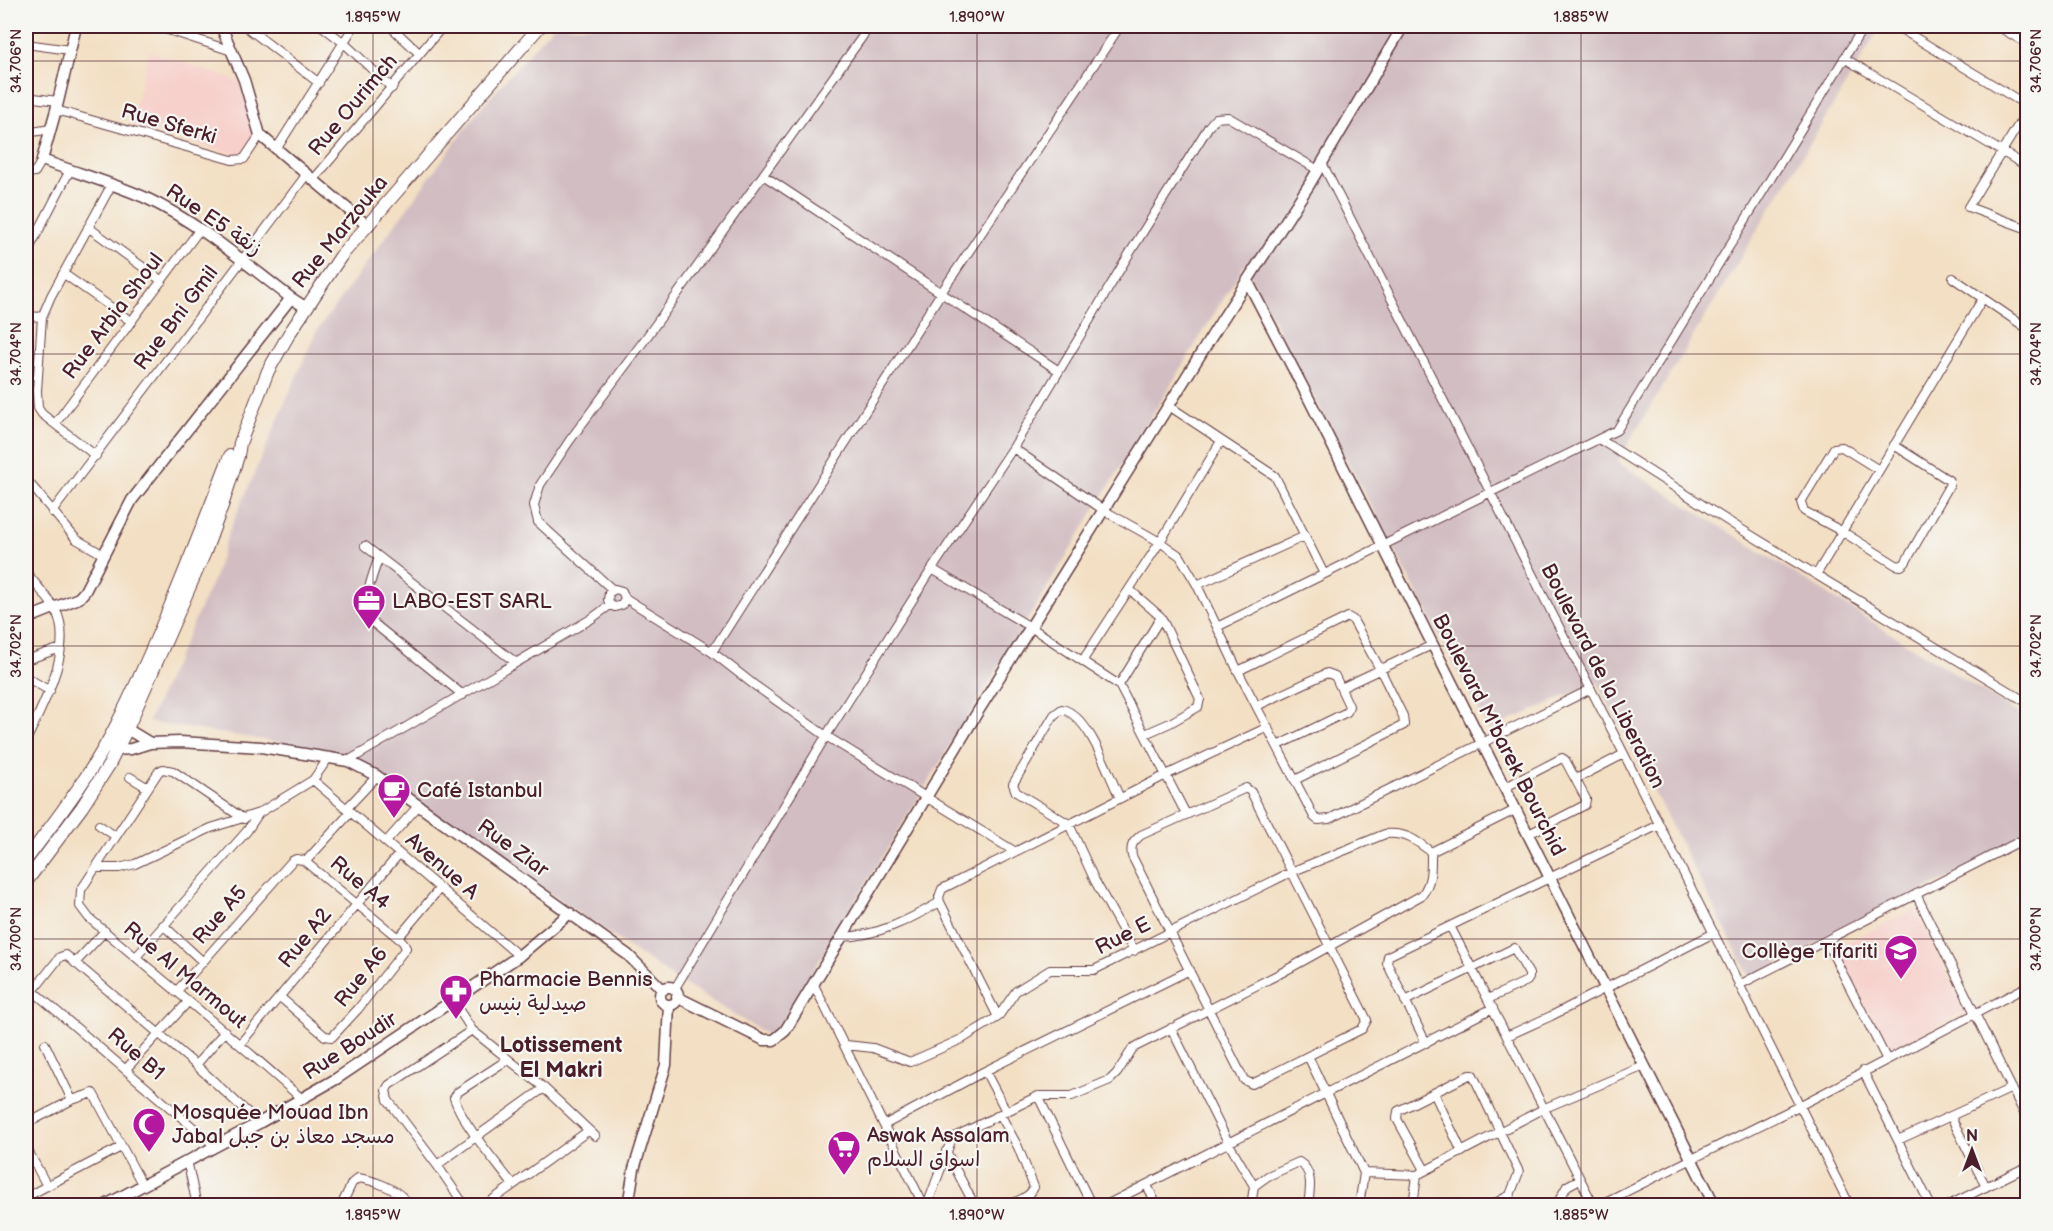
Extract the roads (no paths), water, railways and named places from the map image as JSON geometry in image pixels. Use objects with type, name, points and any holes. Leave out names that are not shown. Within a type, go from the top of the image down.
[{"type":"main road","name":"Rue Marzouka","points":[[305,307],[341,256],[540,26]]},
{"type":"main road","points":[[122,726],[178,585],[205,552],[223,503],[240,443],[268,371],[305,307]]},
{"type":"main road","points":[[26,882],[77,815],[122,726],[191,571],[231,453],[240,443]]},
{"type":"main road","points":[[26,860],[110,748]]},
{"type":"street","points":[[26,173],[34,172],[40,165],[76,26]]},
{"type":"street","points":[[156,26],[232,51]]},
{"type":"street","points":[[221,26],[252,103],[260,135],[368,226]]},
{"type":"street","points":[[245,26],[319,83]]},
{"type":"street","points":[[322,26],[344,43],[392,88]]},
{"type":"street","points":[[277,148],[354,26]]},
{"type":"street","points":[[390,26],[419,54]]},
{"type":"street","name":"Rue Ourimch","points":[[310,176],[392,88],[444,26]]},
{"type":"street","points":[[870,26],[570,440],[540,485],[536,496],[535,511],[542,527],[613,590],[622,591],[625,598],[712,652],[826,736],[1014,851]]},
{"type":"street","points":[[712,652],[941,293],[1120,26]]},
{"type":"street","points":[[671,995],[771,1041],[777,1039],[785,1031],[977,713],[1320,167],[1403,26]]},
{"type":"street","points":[[1217,627],[1617,430],[1864,26]]},
{"type":"street","points":[[1896,26],[2028,108],[1968,207],[2028,230]]},
{"type":"street","points":[[1997,26],[2028,44]]},
{"type":"street","points":[[2021,26],[2028,29]]},
{"type":"street","points":[[26,44],[70,50]]},
{"type":"street","points":[[1844,58],[2028,167]]},
{"type":"street","points":[[26,97],[57,106]]},
{"type":"street","name":"Rue Sferki","points":[[57,106],[232,160],[244,159],[260,135]]},
{"type":"street","points":[[628,1206],[634,1169],[666,1065],[671,995],[826,736],[932,569],[1013,448],[1209,126],[1216,118],[1228,117],[1320,167]]},
{"type":"street","points":[[26,133],[51,129]]},
{"type":"street","name":"Rue E5 زنقة","points":[[40,165],[70,171],[112,184],[162,206],[200,229],[291,298]]},
{"type":"street","name":"Boulevard de la Liberation","points":[[1320,167],[1591,689],[1850,1206]]},
{"type":"street","points":[[26,255],[70,171]]},
{"type":"street","points":[[763,175],[1059,371]]},
{"type":"street","name":"Rue Bni Gmil","points":[[52,512],[242,261],[310,176]]},
{"type":"street","points":[[96,456],[42,414],[37,400],[42,317],[112,184]]},
{"type":"street","points":[[88,227],[162,281]]},
{"type":"street","name":"Rue Arbia Shoul","points":[[56,424],[200,229]]},
{"type":"street","points":[[64,274],[132,322]]},
{"type":"street","points":[[1953,278],[2028,329]]},
{"type":"street","name":"Boulevard M'barek Bourchid","points":[[1248,282],[1715,1206]]},
{"type":"street","name":"Rue Marzouka","points":[[55,609],[79,598],[88,586],[132,500],[291,298],[305,307]]},
{"type":"street","points":[[1816,575],[1983,298]]},
{"type":"street","points":[[26,316],[42,317]]},
{"type":"street","points":[[1168,406],[1275,476],[1324,574]]},
{"type":"street","points":[[1599,439],[1816,575],[2028,703]]},
{"type":"street","points":[[1083,660],[1130,590],[1221,441]]},
{"type":"street","points":[[1879,470],[1838,446],[1834,448],[1801,502],[1804,511],[1901,566],[1905,563],[1950,482],[1894,446]]},
{"type":"street","points":[[1013,448],[1105,511],[1178,554],[1197,585],[1238,671],[1314,817],[1323,821],[1591,689]]},
{"type":"street","points":[[26,479],[75,539],[104,555]]},
{"type":"street","points":[[1197,585],[1305,536]]},
{"type":"street","points":[[365,546],[515,662]]},
{"type":"street","points":[[379,557],[368,593],[366,610],[372,622],[464,695]]},
{"type":"street","points":[[932,569],[1032,628],[1119,685],[1186,814]]},
{"type":"street","points":[[26,572],[55,609],[63,635],[50,691],[26,741]]},
{"type":"street","points":[[610,605],[608,595],[613,590]]},
{"type":"street","points":[[1130,590],[1161,616],[1201,701],[1194,710],[1145,734]]},
{"type":"street","points":[[348,761],[464,695],[515,662],[591,619],[610,605],[620,606],[625,598]]},
{"type":"street","points":[[26,619],[55,609]]},
{"type":"street","points":[[1119,685],[1161,616]]},
{"type":"street","points":[[1238,671],[1348,616],[1353,620],[1380,669],[1404,718],[1404,725],[1295,780]]},
{"type":"street","points":[[1341,688],[1432,645]]},
{"type":"street","points":[[26,660],[61,648]]},
{"type":"street","points":[[1257,706],[1327,673],[1335,676],[1349,706],[1347,712],[1277,746]]},
{"type":"street","points":[[26,677],[50,691]]},
{"type":"street","points":[[1120,798],[1087,729],[1074,714],[1066,709],[1059,710],[1029,755],[1013,786],[1016,792],[1069,824],[1095,881],[1134,951]]},
{"type":"street","points":[[122,726],[150,743]]},
{"type":"street","points":[[998,1017],[940,902],[940,894],[945,887],[1166,775],[1268,727]]},
{"type":"street","name":"Rue Ziar","points":[[110,748],[131,749],[150,743],[180,742],[251,746],[348,761],[378,776],[570,914],[639,964],[671,995]]},
{"type":"street","points":[[1576,779],[1624,754]]},
{"type":"street","points":[[97,868],[119,868],[135,864],[211,828],[259,813],[313,780],[329,757]]},
{"type":"street","points":[[1504,788],[1560,758],[1565,760],[1586,799],[1585,805],[1527,835]]},
{"type":"street","name":"Rue Al Marmout","points":[[244,819],[168,770],[159,771],[81,890],[80,906],[83,912],[302,1099]]},
{"type":"street","points":[[306,861],[378,776]]},
{"type":"street","points":[[129,777],[148,788]]},
{"type":"street","name":"Avenue A","points":[[313,780],[519,956]]},
{"type":"street","points":[[1247,788],[1291,872],[1366,1017],[1366,1024],[1362,1029],[1252,1084],[1243,1078],[1208,1011],[1190,970],[1169,933],[1132,856],[1131,848],[1141,835],[1240,789],[1247,788]]},
{"type":"street","points":[[386,842],[419,805]]},
{"type":"street","points":[[926,1206],[952,1138],[1038,1096],[1072,1096],[1113,1078],[1132,1048],[1208,1011],[1422,895],[1430,878],[1431,852],[1515,810]]},
{"type":"street","points":[[136,957],[247,831],[259,813]]},
{"type":"street","points":[[99,825],[116,836]]},
{"type":"street","points":[[1426,1043],[1387,963],[1387,957],[1659,825]]},
{"type":"street","name":"Rue E","points":[[846,1044],[873,1048],[910,1062],[962,1038],[998,1017],[1021,986],[1050,970],[1094,970],[1291,872],[1385,834],[1407,835],[1431,852]]},
{"type":"street","points":[[1739,985],[2028,837]]},
{"type":"street","name":"Rue A2","points":[[240,1044],[399,854]]},
{"type":"street","name":"Rue A4","points":[[292,861],[296,859],[306,861],[401,940]]},
{"type":"street","name":"Rue A5","points":[[176,992],[292,861]]},
{"type":"street","name":"Rue A6","points":[[280,997],[325,1036],[330,1038],[337,1034],[403,954],[406,948],[401,940],[440,888]]},
{"type":"street","points":[[1916,894],[2028,1121]]},
{"type":"street","points":[[841,937],[872,934],[913,918],[940,902]]},
{"type":"street","name":"Rue Boudir","points":[[112,1204],[142,1184],[336,1080],[519,956],[570,914]]},
{"type":"street","points":[[163,925],[203,962]]},
{"type":"street","points":[[1450,926],[1595,1206],[1798,1106],[2028,986]]},
{"type":"street","points":[[105,931],[75,963],[196,1065],[259,1123]]},
{"type":"street","points":[[1507,1036],[1714,933]]},
{"type":"street","points":[[1826,940],[1887,1060]]},
{"type":"street","points":[[1405,1001],[1512,948],[1515,949],[1529,974],[1527,981],[1488,999]]},
{"type":"street","name":"Rue B1","points":[[75,963],[66,956],[60,957],[33,991],[215,1146]]},
{"type":"street","points":[[884,1125],[985,1071],[1190,970]]},
{"type":"street","points":[[813,982],[926,1206]]},
{"type":"street","points":[[453,1001],[472,1030],[544,1088],[591,1133],[484,1206]]},
{"type":"street","points":[[126,1069],[188,1002]]},
{"type":"street","points":[[1104,1206],[1493,1008]]},
{"type":"street","points":[[1171,1028],[1228,1142],[1254,1185],[1251,1206]]},
{"type":"street","points":[[465,1206],[388,1100],[386,1090],[389,1085],[472,1030]]},
{"type":"street","points":[[196,1065],[225,1031]]},
{"type":"street","points":[[45,1044],[72,1100]]},
{"type":"street","points":[[1308,1056],[1364,1173],[1359,1206]]},
{"type":"street","points":[[507,1060],[458,1092],[455,1097],[458,1108],[513,1185]]},
{"type":"street","points":[[1364,1173],[1417,1174],[1545,1108],[1644,1066]]},
{"type":"street","points":[[985,1071],[1034,1184],[1032,1193],[1006,1206]]},
{"type":"street","points":[[1863,1071],[1930,1206]]},
{"type":"street","points":[[1425,1170],[1397,1115],[1398,1111],[1473,1075],[1519,1172],[1510,1195],[1490,1206]]},
{"type":"street","points":[[437,1165],[544,1088]]},
{"type":"street","points":[[1898,1140],[2012,1088]]},
{"type":"street","points":[[26,1124],[72,1100],[93,1093],[142,1184]]},
{"type":"street","points":[[1434,1093],[1462,1152]]},
{"type":"street","points":[[1038,1096],[1092,1206]]},
{"type":"street","points":[[1951,1117],[1986,1187]]},
{"type":"street","points":[[26,1147],[47,1186]]},
{"type":"street","points":[[26,1197],[121,1147]]},
{"type":"street","points":[[946,1151],[975,1206]]},
{"type":"street","points":[[187,1160],[197,1206]]},
{"type":"street","points":[[1254,1185],[1299,1162],[1304,1165],[1309,1176],[1308,1206]]},
{"type":"street","points":[[1947,1206],[2028,1166]]},
{"type":"street","points":[[1413,1206],[1417,1174]]},
{"type":"street","points":[[341,1206],[348,1189],[358,1178],[368,1180],[401,1195],[405,1200],[405,1206]]},
{"type":"street","points":[[1557,1206],[1567,1186],[1580,1179]]},
{"type":"street","points":[[1147,1185],[1157,1206]]},
{"type":"place","name":"LABO-EST SARL","points":[[369,630]]},
{"type":"place","name":"Café Istanbul","points":[[394,819]]},
{"type":"place","name":"Collège Tifariti","points":[[1901,980]]},
{"type":"place","name":"Pharmacie Bennis صيدلية بنيس","points":[[456,1020]]},
{"type":"place","name":"Mosquée Mouad Ibn Jabal مسجد معاذ بن جبل","points":[[149,1153]]},
{"type":"place","name":"Aswak Assalam اسواق السلام","points":[[844,1176]]},
{"type":"district","name":"Lotissement El Makri","points":[[561,1058]]}]
